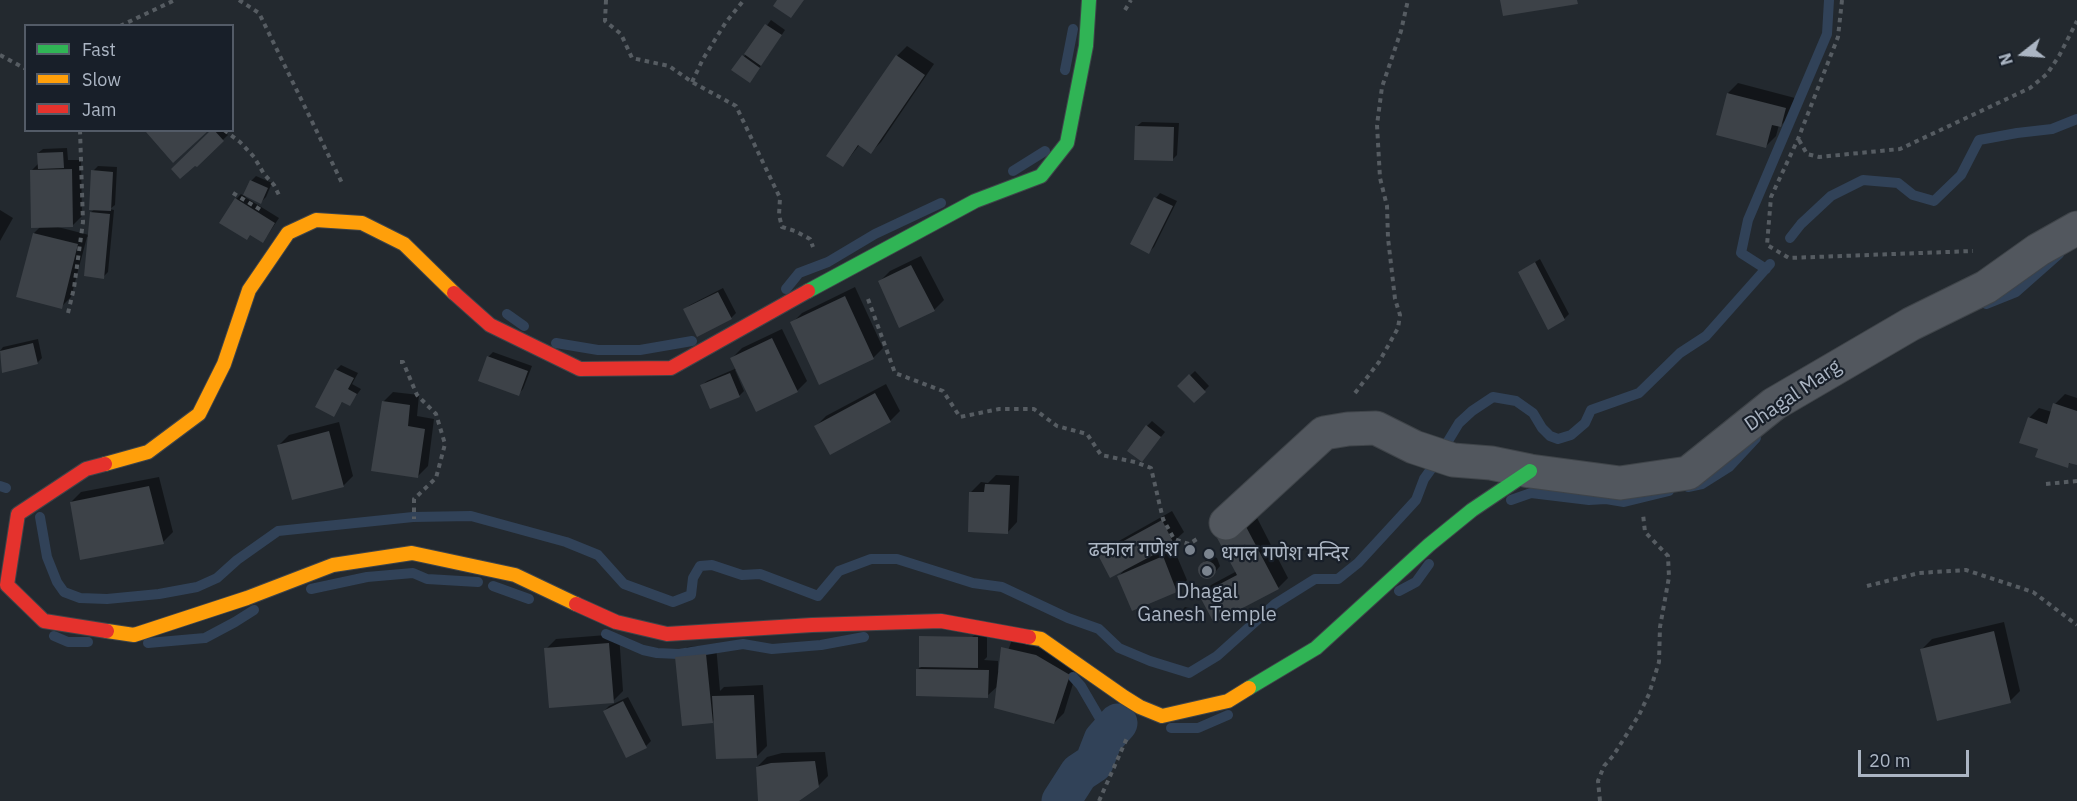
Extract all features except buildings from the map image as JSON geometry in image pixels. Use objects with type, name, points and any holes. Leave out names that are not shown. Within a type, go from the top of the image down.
[{"type":"street","points":[[1089,0],[1086,46],[1068,143],[1041,176],[975,201],[843,271],[670,368],[580,369],[490,325],[435,276],[404,244],[362,224],[316,220],[288,233],[249,290],[224,364],[199,414],[148,452],[86,469],[18,514],[4,586],[44,621],[134,635],[247,598],[333,565],[412,553],[515,575],[616,622],[667,634],[812,625],[941,621],[1041,639],[1140,707],[1162,716],[1228,701],[1316,648],[1429,545],[1472,510],[1530,471]]},
{"type":"street","name":"Dhagal Marg","points":[[1226,523],[1324,433],[1348,429],[1376,428],[1414,447],[1454,460],[1491,463],[1530,471],[1620,483],[1688,473],[1774,404],[1911,324],[1986,287],[2038,250],[2077,228]]},
{"type":"path","points":[[124,24],[174,0]]},
{"type":"path","points":[[239,0],[258,13],[264,22],[362,224]]},
{"type":"path","points":[[606,0],[605,21],[621,34],[632,58],[669,66],[692,82],[736,106],[780,198],[779,215],[782,227],[810,239],[817,255],[843,271],[869,299],[894,373],[944,391],[960,417],[999,409],[1034,409],[1057,426],[1087,434],[1101,455],[1151,468],[1163,519],[1174,539],[1189,544],[1226,523]]},
{"type":"path","points":[[692,82],[726,22],[744,0]]},
{"type":"path","points":[[1348,429],[1349,407],[1355,392],[1379,362],[1398,328],[1400,315],[1395,299],[1388,237],[1388,206],[1380,178],[1377,125],[1382,87],[1401,31],[1408,0]]},
{"type":"path","points":[[1842,0],[1838,37],[1798,139],[1771,196],[1767,245],[1789,258],[1982,250]]},
{"type":"path","points":[[1798,139],[1807,154],[1819,157],[1900,149],[2030,88],[2047,74],[2077,21]]},
{"type":"path","points":[[0,55],[24,68]]},
{"type":"path","points":[[68,313],[74,288],[83,222],[80,132]]},
{"type":"path","points":[[227,132],[254,157],[274,185],[279,195],[273,204]]},
{"type":"path","points":[[400,362],[403,362],[417,395],[436,414],[445,444],[436,478],[414,500],[415,532],[412,553]]},
{"type":"path","points":[[1600,801],[1598,781],[1604,766],[1639,715],[1654,679],[1659,662],[1660,627],[1669,577],[1668,556],[1645,532],[1640,498],[1631,481]]},
{"type":"path","points":[[2046,484],[2077,481]]},
{"type":"path","points":[[1867,586],[1919,573],[1966,570],[2032,592],[2077,625]]},
{"type":"path","points":[[1099,801],[1140,707]]},
{"type":"waterway","points":[[1766,269],[1741,253],[1748,220],[1827,34],[1829,0]]},
{"type":"waterway","points":[[1065,70],[1073,29]]},
{"type":"waterway","points":[[1790,238],[1801,224],[1831,196],[1863,180],[1898,183],[1913,195],[1934,201],[1961,175],[1979,140],[2052,129],[2077,119]]},
{"type":"waterway","points":[[1013,171],[1045,151]]},
{"type":"waterway","points":[[786,289],[799,273],[828,262],[875,234],[941,203]]},
{"type":"waterway","points":[[1986,304],[2016,292],[2059,254]]},
{"type":"waterway","points":[[1442,451],[1459,423],[1493,397],[1516,401],[1533,413],[1550,436],[1558,439],[1571,435],[1585,423],[1591,410],[1639,393],[1680,353],[1706,336],[1770,264]]},
{"type":"waterway","points":[[507,314],[524,326]]},
{"type":"waterway","points":[[556,343],[598,350],[640,350],[692,341]]},
{"type":"waterway","points":[[1688,487],[1702,484],[1729,467],[1756,438]]},
{"type":"waterway","points":[[40,517],[47,557],[57,582],[64,592],[80,598],[107,599],[159,594],[197,587],[217,578],[237,560],[278,531],[413,517],[471,516],[566,542],[598,555],[624,584],[673,602],[691,595],[693,578],[700,566],[712,565],[742,575],[760,574],[818,596],[839,571],[871,559],[897,559],[973,583],[1002,587],[1068,618],[1099,629],[1119,648],[1150,661],[1189,673],[1217,656],[1275,604],[1315,579],[1338,579],[1358,563],[1416,500],[1424,479],[1439,458]]},
{"type":"waterway","points":[[0,486],[6,488]]},
{"type":"waterway","points":[[1511,500],[1531,493],[1624,502],[1669,491]]},
{"type":"waterway","points":[[1399,591],[1416,582],[1429,564]]},
{"type":"waterway","points":[[311,589],[367,577],[413,573],[427,579],[478,582]]},
{"type":"waterway","points":[[493,586],[529,599]]},
{"type":"waterway","points":[[148,643],[205,638],[254,610]]},
{"type":"waterway","points":[[606,634],[643,650],[679,654],[743,644],[772,649],[821,645],[864,637]]},
{"type":"waterway","points":[[54,636],[68,642],[88,642]]},
{"type":"waterway","points":[[1073,677],[1081,686],[1102,722],[1112,719],[1118,723]]},
{"type":"waterway","points":[[1171,728],[1198,728],[1228,715]]},
{"type":"waterway","points":[[1061,801],[1079,773],[1094,763],[1103,740],[1118,723]]},
{"type":"traffic: fast","points":[[808,291],[975,201],[1041,176],[1067,143],[1086,46],[1089,0]]},
{"type":"traffic: fast","points":[[1249,688],[1316,648],[1429,545],[1472,510],[1530,471]]},
{"type":"traffic: slow","points":[[105,464],[148,452],[199,414],[224,364],[249,290],[288,233],[316,220],[362,223],[404,244],[454,293]]},
{"type":"traffic: slow","points":[[107,631],[134,635],[247,598],[333,565],[412,553],[515,575],[576,604]]},
{"type":"traffic: slow","points":[[1029,637],[1041,639],[1124,697],[1162,716],[1228,701],[1249,688]]},
{"type":"traffic: jam","points":[[454,293],[490,325],[580,369],[671,368],[808,291]]},
{"type":"traffic: jam","points":[[105,464],[86,469],[18,514],[7,585],[44,621],[107,631]]},
{"type":"traffic: jam","points":[[576,604],[616,622],[667,634],[812,625],[941,621],[1029,637]]},
{"type":"place","name":"ढकाल गणेश","points":[[1190,550]]},
{"type":"place","name":"धगल गणेश मन्दिर","points":[[1209,554]]},
{"type":"place","name":"Dhagal Ganesh Temple","points":[[1207,571]]}]
